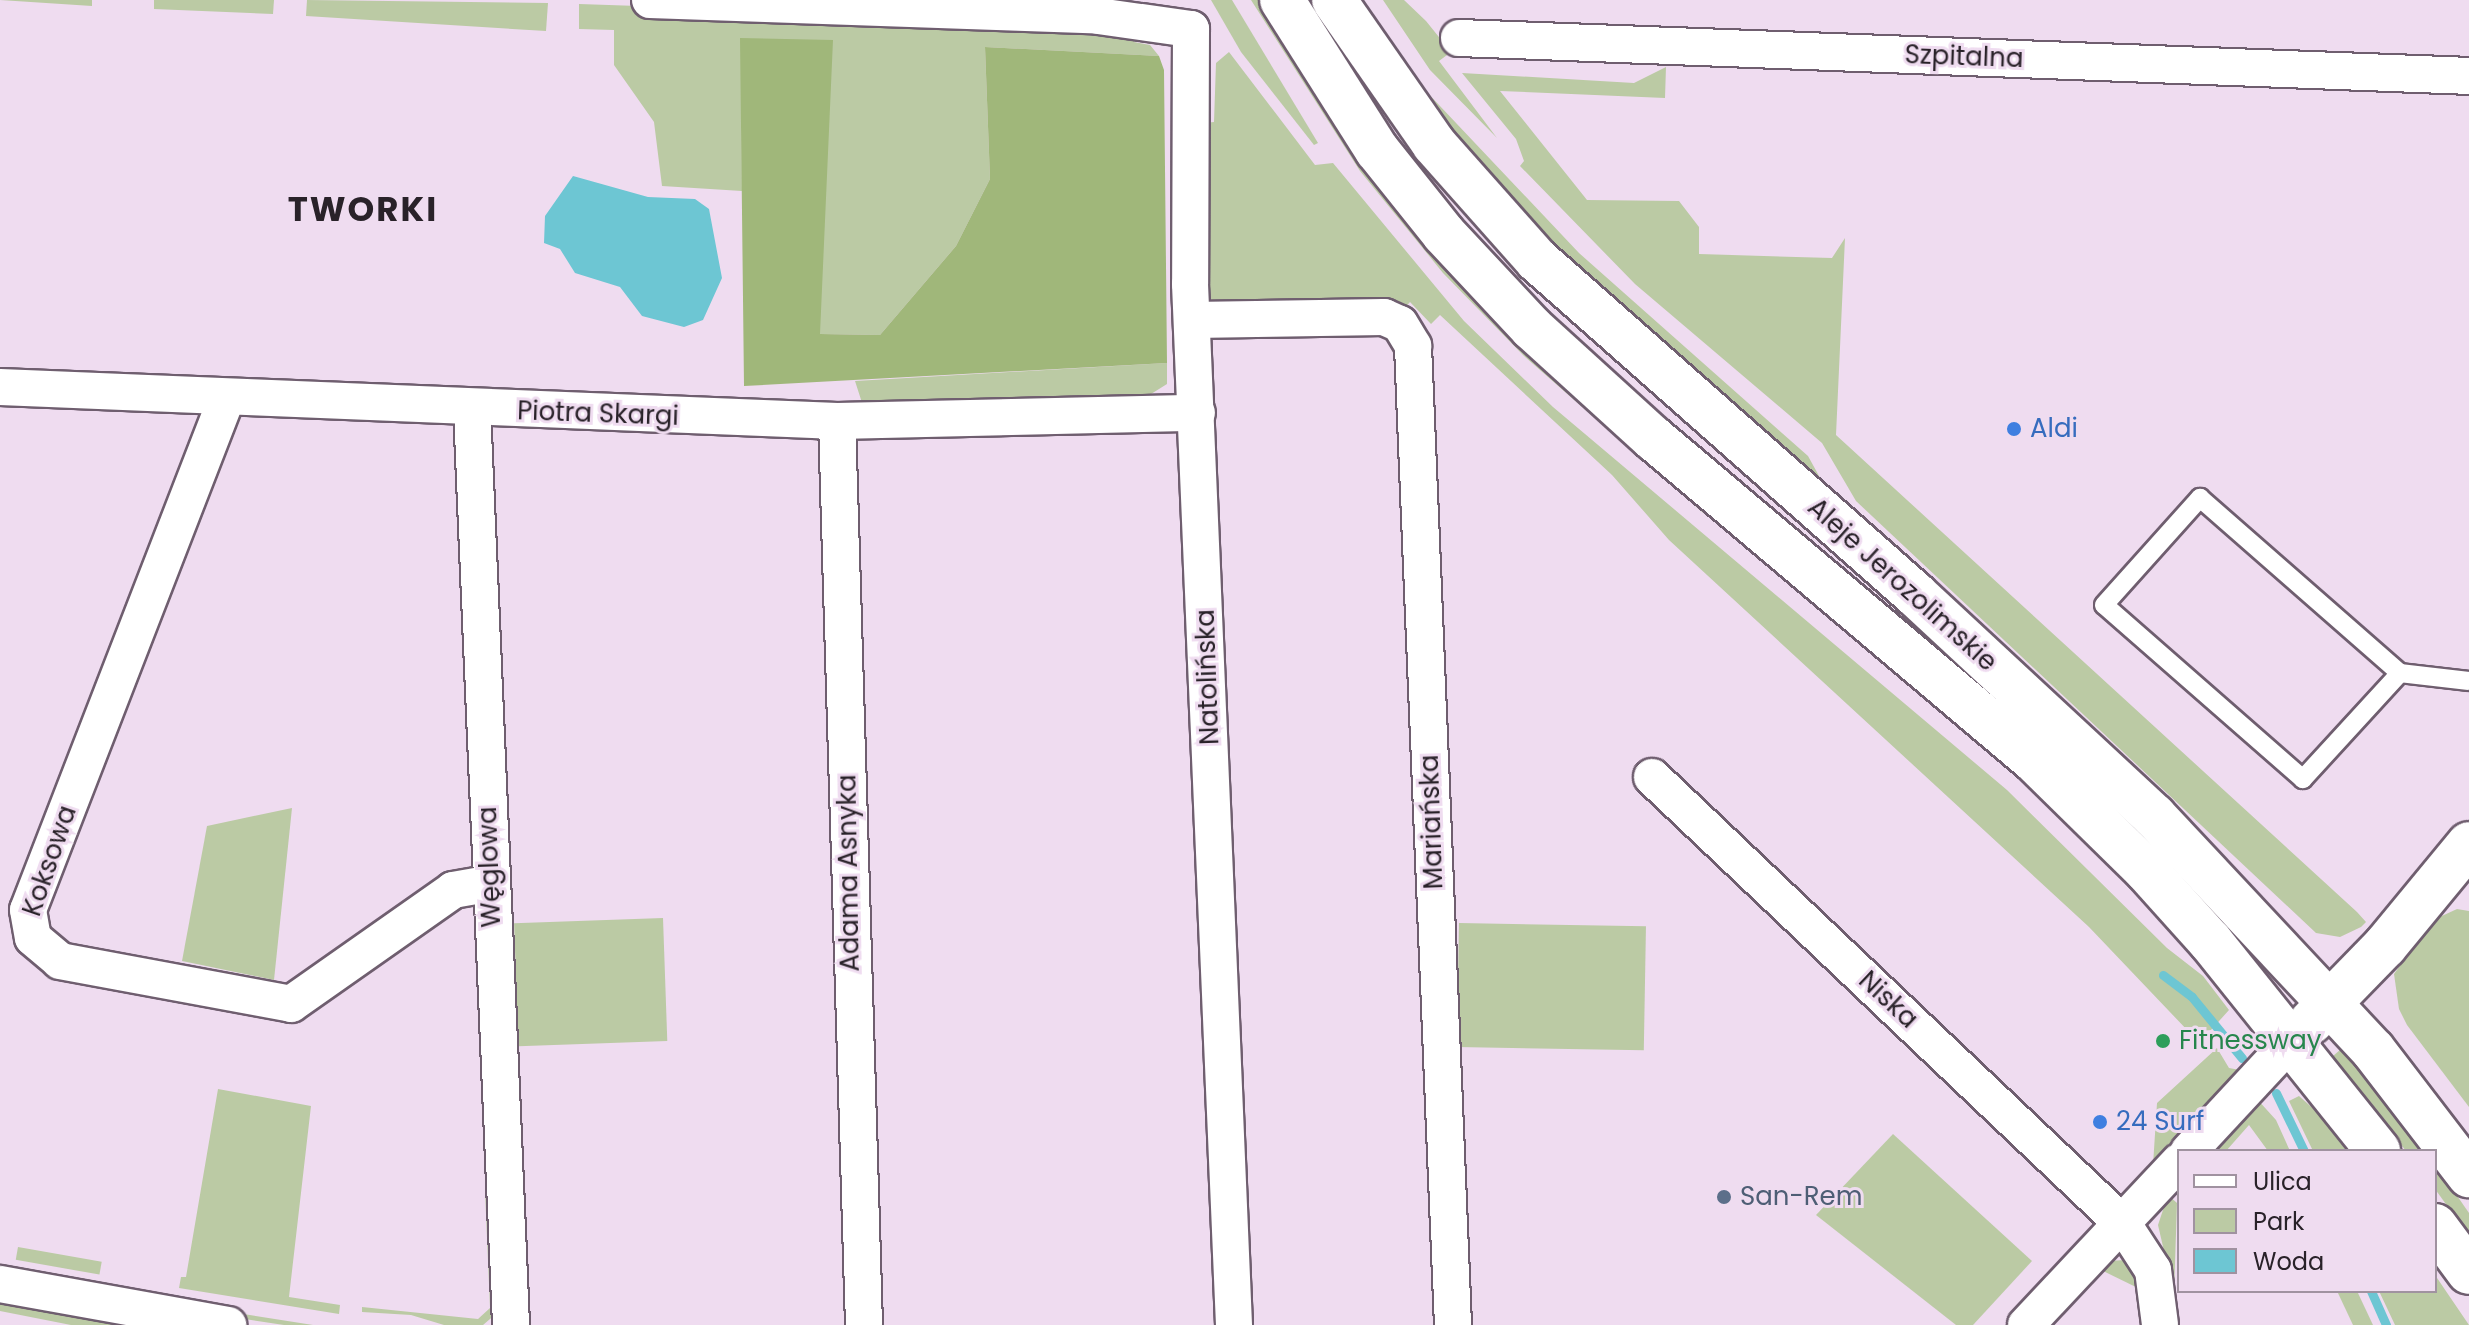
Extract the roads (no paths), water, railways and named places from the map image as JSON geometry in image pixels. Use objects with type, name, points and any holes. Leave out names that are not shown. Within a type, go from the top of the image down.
[{"type":"main road","name":"Aleje Jerozolimskie","points":[[1282,0],[1377,150],[1444,234],[1532,328],[1653,438],[2033,759],[2146,870],[2292,1040],[2376,1149]]},
{"type":"main road","name":"Aleje Jerozolimskie","points":[[1334,0],[1434,144],[1537,260],[1916,595],[2120,784],[2332,1003],[2469,1175]]},
{"type":"main road","points":[[2292,1040],[2332,1003],[2466,858]]},
{"type":"main road","points":[[2437,1229],[2469,1272]]},
{"type":"street","name":"Natolińska","points":[[650,0],[1098,16],[1191,29],[1193,320],[1234,1325]]},
{"type":"street","name":"Szpitalna","points":[[1459,38],[2469,76]]},
{"type":"street","name":"Mariańska","points":[[1193,320],[1384,317],[1400,324],[1411,340],[1415,371],[1453,1325]]},
{"type":"street","name":"Piotra Skargi","points":[[0,387],[472,409],[837,421],[1197,413]]},
{"type":"street","name":"Koksowa","points":[[227,397],[28,910],[33,938],[60,961],[291,1004],[453,890],[491,883]]},
{"type":"street","name":"Węglowa","points":[[472,409],[511,1325]]},
{"type":"street","name":"Adama Asnyka","points":[[837,421],[864,1325]]},
{"type":"street","name":"Niska","points":[[1652,777],[2123,1224],[2153,1270],[2160,1325]]},
{"type":"street","points":[[2191,1149],[2292,1040]]},
{"type":"street","points":[[2026,1325],[2177,1164]]},
{"type":"street","points":[[0,1284],[228,1325]]},
{"type":"lane","points":[[2400,673],[2303,779],[2104,605],[2200,498],[2400,673],[2469,681]]},
{"type":"water","points":[[573,176],[648,197],[695,199],[709,209],[722,278],[703,320],[684,327],[642,316],[620,287],[575,273],[560,249],[544,243],[545,216]]},
{"type":"waterway","points":[[2163,975],[2192,997],[2242,1058]]},
{"type":"waterway","points":[[2276,1093],[2303,1149]]},
{"type":"waterway","points":[[2372,1293],[2386,1325]]},
{"type":"place","name":"Aldi","points":[[2014,429]]},
{"type":"place","name":"Fitnessway","points":[[2163,1041]]},
{"type":"place","name":"24 Surf","points":[[2100,1122]]},
{"type":"place","name":"San-Rem","points":[[1724,1197]]},
{"type":"district","name":"TWORKI","points":[[363,210]]}]
